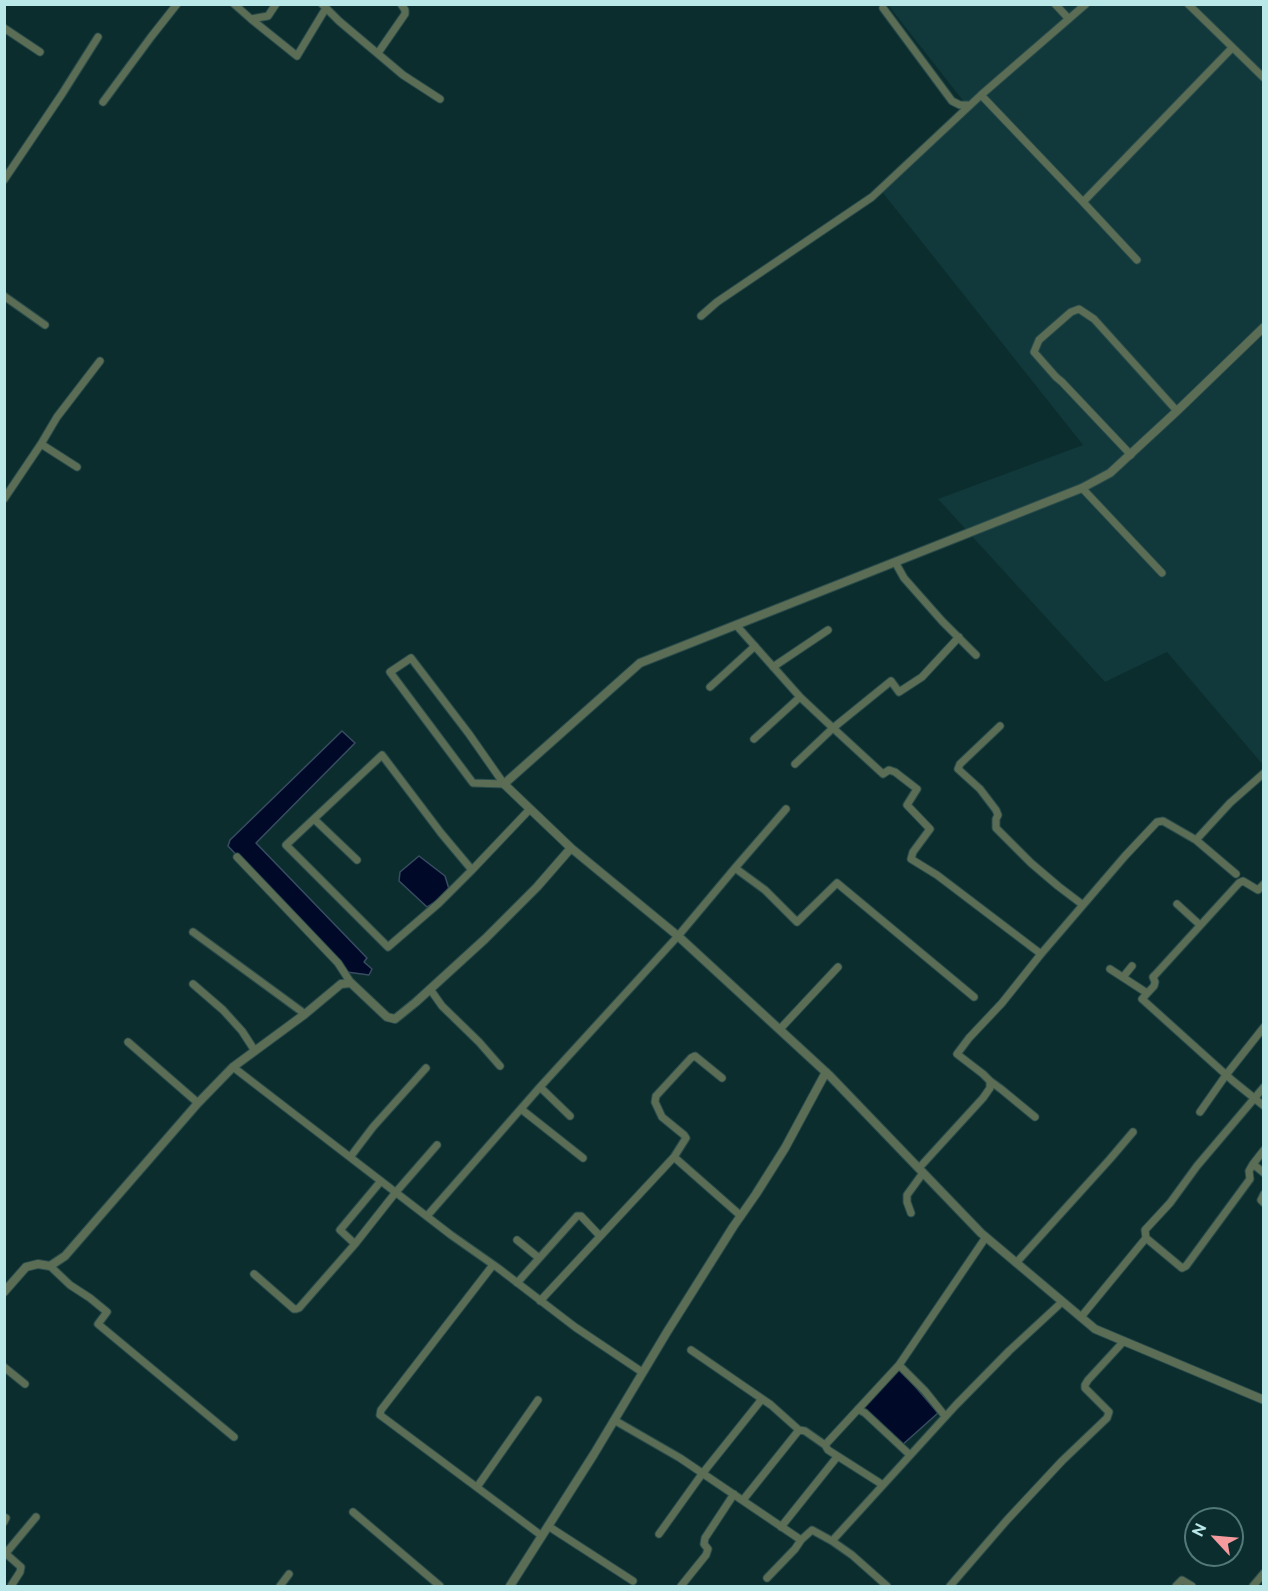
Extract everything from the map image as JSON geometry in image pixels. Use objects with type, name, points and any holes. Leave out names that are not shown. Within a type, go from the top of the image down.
[{"type":"street","points":[[103,102],[177,4]]},
{"type":"street","points":[[234,4],[297,56],[324,6],[403,75],[440,99]]},
{"type":"street","points":[[251,19],[268,16],[276,4]]},
{"type":"street","points":[[378,53],[405,14],[401,4]]},
{"type":"street","points":[[1055,4],[1069,19]]},
{"type":"street","points":[[701,316],[717,302],[872,197],[970,105],[1086,4]]},
{"type":"street","points":[[1188,4],[1232,48],[1262,73]]},
{"type":"street","points":[[883,8],[952,101],[960,105],[970,105]]},
{"type":"street","points":[[4,28],[40,52]]},
{"type":"street","points":[[4,180],[98,37]]},
{"type":"street","points":[[1083,202],[1232,48]]},
{"type":"street","points":[[981,96],[1137,260]]},
{"type":"street","points":[[4,296],[45,325]]},
{"type":"street","points":[[1131,455],[1034,352],[1039,340],[1071,312],[1079,309],[1094,319],[1177,411]]},
{"type":"street","points":[[1263,327],[1110,473],[1082,488],[640,663],[504,784],[473,783],[390,672],[411,658],[504,784],[571,848],[678,936],[780,1029],[826,1072],[986,1237],[1062,1302],[1095,1329],[1263,1400]]},
{"type":"street","points":[[4,499],[57,417],[100,361]]},
{"type":"street","points":[[41,444],[77,467]]},
{"type":"street","points":[[1082,488],[1162,573]]},
{"type":"street","points":[[894,562],[904,578],[976,655]]},
{"type":"street","points":[[736,625],[800,697],[883,774],[890,770],[895,772],[917,789],[907,804],[930,830],[913,852],[911,860],[944,881],[1041,954]]},
{"type":"street","points":[[774,667],[828,630]]},
{"type":"street","points":[[795,764],[833,728],[891,681],[899,692],[922,676],[959,638]]},
{"type":"street","points":[[711,687],[754,646]]},
{"type":"street","points":[[754,739],[800,697]]},
{"type":"street","points":[[1000,726],[960,764],[958,769],[980,789],[998,813],[996,828],[1030,862],[1083,905]]},
{"type":"street","points":[[472,870],[382,755],[286,845],[388,947],[439,903],[472,870],[530,809]]},
{"type":"street","points":[[1196,840],[1230,802],[1263,774]]},
{"type":"street","points":[[427,1216],[678,936],[786,809]]},
{"type":"street","points":[[314,819],[357,860]]},
{"type":"street","points":[[1035,1117],[957,1054],[969,1038],[1002,1004],[1041,954],[1156,822],[1163,821],[1196,840],[1236,874]]},
{"type":"street","points":[[237,856],[338,963],[351,983],[387,1017],[395,1018],[485,939],[537,887],[571,848]]},
{"type":"street","points":[[735,868],[765,890],[797,922],[837,884],[974,997]]},
{"type":"street","points":[[1263,884],[1258,890],[1243,881],[1239,883],[1155,975],[1153,979],[1155,984],[1142,999],[1263,1106]]},
{"type":"street","points":[[1177,904],[1200,925]]},
{"type":"street","points":[[193,932],[305,1014]]},
{"type":"street","points":[[1123,978],[1132,966]]},
{"type":"street","points":[[780,1029],[838,967]]},
{"type":"street","points":[[1110,969],[1147,993]]},
{"type":"street","points":[[50,1266],[78,1243],[198,1103],[233,1067],[305,1014],[341,984],[351,983]]},
{"type":"street","points":[[193,984],[236,1023],[255,1051]]},
{"type":"street","points":[[429,989],[442,1006],[500,1066]]},
{"type":"street","points":[[1200,1112],[1263,1027]]},
{"type":"street","points":[[129,1042],[198,1103]]},
{"type":"street","points":[[540,1301],[674,1157],[686,1138],[662,1117],[655,1102],[656,1096],[695,1056],[722,1078]]},
{"type":"street","points":[[233,1067],[540,1301],[642,1372]]},
{"type":"street","points":[[351,1156],[426,1068]]},
{"type":"street","points":[[510,1587],[642,1372],[785,1148],[826,1072]]},
{"type":"street","points":[[911,1213],[907,1202],[908,1196],[921,1170],[983,1098],[990,1088],[990,1081]]},
{"type":"street","points":[[1263,1087],[1197,1166],[1170,1203],[1145,1230],[1146,1238],[1182,1268],[1186,1266],[1250,1179],[1249,1171],[1263,1150]]},
{"type":"street","points":[[540,1088],[570,1116]]},
{"type":"street","points":[[521,1109],[583,1158]]},
{"type":"street","points":[[1016,1263],[1133,1132]]},
{"type":"street","points":[[254,1274],[296,1310],[355,1244],[436,1145]]},
{"type":"street","points":[[674,1157],[741,1216]]},
{"type":"street","points":[[1253,1164],[1263,1173]]},
{"type":"street","points":[[355,1244],[340,1230],[381,1181]]},
{"type":"street","points":[[1263,1194],[1261,1200],[1263,1203]]},
{"type":"street","points":[[518,1283],[577,1216],[581,1216],[600,1236]]},
{"type":"street","points":[[825,1445],[898,1365],[986,1237]]},
{"type":"street","points":[[1081,1317],[1146,1238]]},
{"type":"street","points":[[517,1240],[539,1258]]},
{"type":"street","points":[[4,1292],[26,1267],[38,1264],[50,1266],[70,1286],[90,1298],[106,1312],[98,1324],[234,1437]]},
{"type":"street","points":[[493,1264],[381,1410],[380,1415],[542,1536]]},
{"type":"street","points":[[832,1541],[945,1416],[1009,1351],[1062,1302]]},
{"type":"street","points":[[950,1587],[1007,1520],[1062,1461],[1107,1418],[1109,1412],[1085,1388],[1085,1385],[1124,1341]]},
{"type":"street","points":[[691,1350],[762,1399],[799,1430],[805,1431],[825,1445],[828,1450],[883,1485]]},
{"type":"street","points":[[898,1365],[925,1391],[945,1416]]},
{"type":"street","points":[[4,1367],[25,1384]]},
{"type":"street","points":[[658,1534],[762,1399]]},
{"type":"street","points":[[477,1488],[538,1400]]},
{"type":"street","points":[[858,1409],[910,1455]]},
{"type":"street","points":[[614,1420],[680,1458],[801,1540]]},
{"type":"street","points":[[743,1500],[799,1430]]},
{"type":"street","points":[[781,1527],[837,1456]]},
{"type":"street","points":[[681,1587],[706,1555],[708,1549],[704,1544],[705,1538],[734,1494]]},
{"type":"street","points":[[353,1512],[440,1587]]},
{"type":"street","points":[[11,1587],[21,1567],[5,1553],[36,1517]]},
{"type":"street","points":[[548,1526],[633,1581]]},
{"type":"street","points":[[767,1578],[812,1530],[852,1555],[887,1587]]},
{"type":"street","points":[[280,1587],[289,1574]]},
{"type":"street","points":[[1253,1587],[1263,1574]]},
{"type":"street","points":[[1176,1587],[1182,1580],[1192,1587]]},
{"type":"shaded area","points":[[888,5],[1263,5],[1263,765],[1167,652],[1105,682],[938,499],[1083,445],[879,188],[968,107]]},
{"type":"shaded area","points":[[342,731],[355,743],[256,843],[367,958],[364,962],[372,969],[369,975],[347,972],[228,846],[230,840]]},
{"type":"shaded area","points":[[419,856],[445,876],[449,889],[439,900],[427,907],[399,881],[400,872]]},
{"type":"shaded area","points":[[896,1368],[901,1370],[938,1413],[901,1446],[859,1408]]}]
